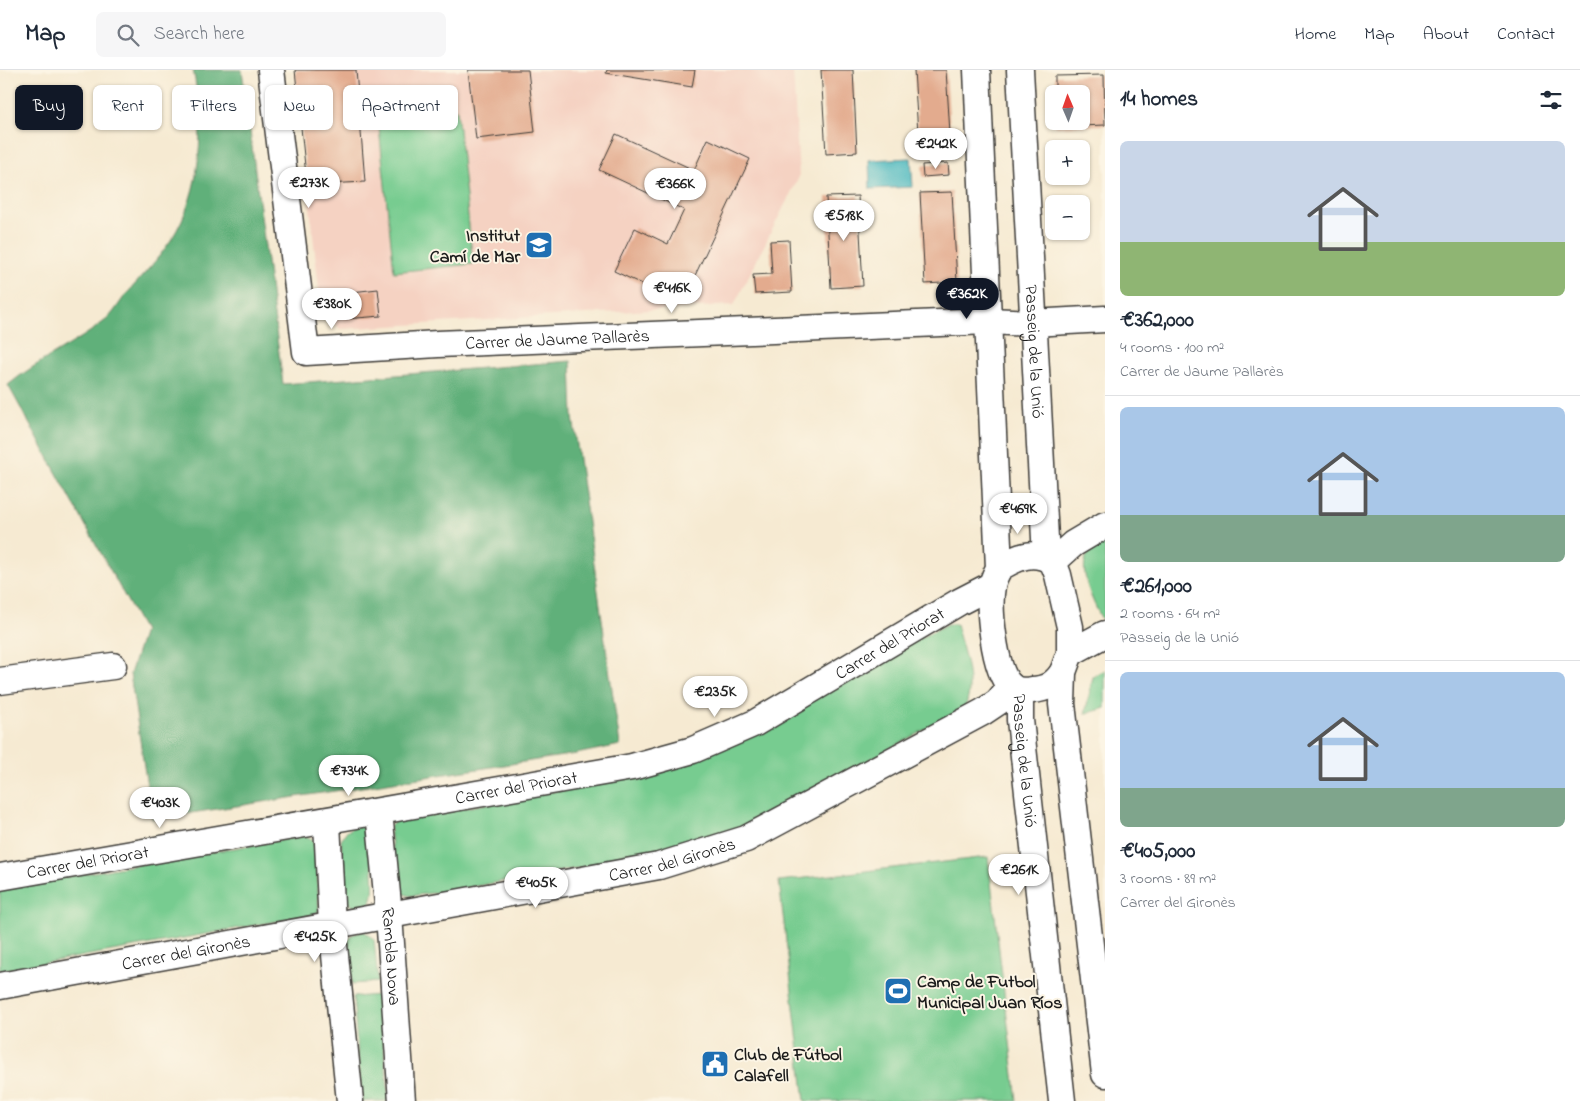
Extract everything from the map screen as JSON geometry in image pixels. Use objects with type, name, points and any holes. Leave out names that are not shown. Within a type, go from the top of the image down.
[{"type":"street","name":"Carrer de Jaume Pallarès","points":[[271,70],[306,352],[438,344],[988,321],[1032,323],[1105,319]]},
{"type":"street","name":"Passeig de la Unió","points":[[977,70],[988,321],[996,577],[992,626],[1002,672],[1015,688],[1020,720],[1062,1101]]},
{"type":"street","name":"Passeig de la Unió","points":[[1020,70],[1032,323],[1050,559],[1070,628],[1062,704],[1105,1074]]},
{"type":"street","points":[[1050,559],[1105,526]]},
{"type":"street","name":"Carrer del Priorat","points":[[0,878],[632,767],[693,750],[755,723],[959,602],[996,577],[1022,555],[1050,559]]},
{"type":"street","points":[[1015,688],[1049,688],[1067,663],[1105,634]]},
{"type":"street","points":[[0,681],[114,666]]},
{"type":"street","name":"Carrer del Gironès","points":[[0,986],[659,866],[746,839],[983,712],[1015,688]]},
{"type":"street","name":"Rambla Nova","points":[[379,812],[389,915],[402,1101]]},
{"type":"street","points":[[327,822],[332,926],[350,1101]]},
{"type":"shaded area","name":"Institut Camí de Mar","points":[[295,70],[793,70],[799,177],[734,305],[340,329],[321,308],[302,130],[333,130],[333,85],[297,85]]},
{"type":"green space","points":[[193,70],[242,70],[244,85],[196,85]]},
{"type":"green space","points":[[458,120],[473,264],[394,272],[379,130],[458,130]]},
{"type":"green space","points":[[200,130],[250,130],[283,384],[571,361],[573,417],[620,745],[576,754],[152,819],[130,674],[144,631],[8,385],[106,320],[156,260],[182,221],[190,200],[195,179]]},
{"type":"green space","points":[[1105,543],[1105,618],[1102,619],[1088,587],[1084,569],[1088,554]]},
{"type":"green space","points":[[948,624],[956,624],[967,665],[969,687],[965,707],[744,830],[680,850],[448,891],[410,896],[396,891],[390,827],[395,821],[652,773]]},
{"type":"green space","points":[[1105,670],[1105,708],[1085,714],[1093,677]]},
{"type":"green space","points":[[355,826],[364,828],[369,842],[373,870],[372,897],[369,904],[362,910],[351,905],[346,898],[341,841],[345,833]]},
{"type":"green space","points":[[306,836],[313,840],[316,847],[319,911],[312,915],[0,971],[0,888]]},
{"type":"green space","name":"Camp de Futbol Municipal Juan Ríos","points":[[988,857],[1017,1101],[805,1101],[779,881]]},
{"type":"green space","points":[[364,931],[374,939],[378,982],[352,984],[348,942],[351,935]]},
{"type":"green space","points":[[379,995],[389,1101],[362,1101],[353,997]]},
{"type":"water","points":[[911,158],[913,187],[870,189],[869,160]]},
{"type":"building","points":[[295,70],[356,70],[357,85],[343,85],[343,130],[361,130],[365,182],[307,185],[301,130],[333,130],[333,85],[297,85]]},
{"type":"building","points":[[468,70],[528,70],[535,132],[476,139]]},
{"type":"building","points":[[607,70],[695,70],[692,87],[606,73]]},
{"type":"building","points":[[821,70],[853,70],[857,152],[826,154]]},
{"type":"building","points":[[914,70],[946,70],[951,149],[919,150]]},
{"type":"building","points":[[1104,75],[1105,125],[1090,126],[1090,85],[1055,85],[1055,76]]},
{"type":"building","points":[[616,134],[694,170],[708,139],[750,159],[682,303],[614,271],[635,228],[668,244],[684,210],[599,170]]},
{"type":"building","points":[[948,163],[949,175],[923,177],[922,165]]},
{"type":"building","points":[[952,192],[957,282],[925,284],[920,193]]},
{"type":"building","points":[[858,196],[863,286],[831,288],[826,197]]},
{"type":"building","points":[[789,240],[792,292],[755,294],[753,275],[772,274],[770,241]]},
{"type":"building","points":[[378,289],[381,316],[345,319],[343,293]]},
{"type":"place","name":"Institut Camí de Mar","points":[[539,245]]},
{"type":"place","name":"Camp de Futbol Municipal Juan Ríos","points":[[898,991]]},
{"type":"place","name":"Club de Fútbol Calafell","points":[[715,1064]]}]
